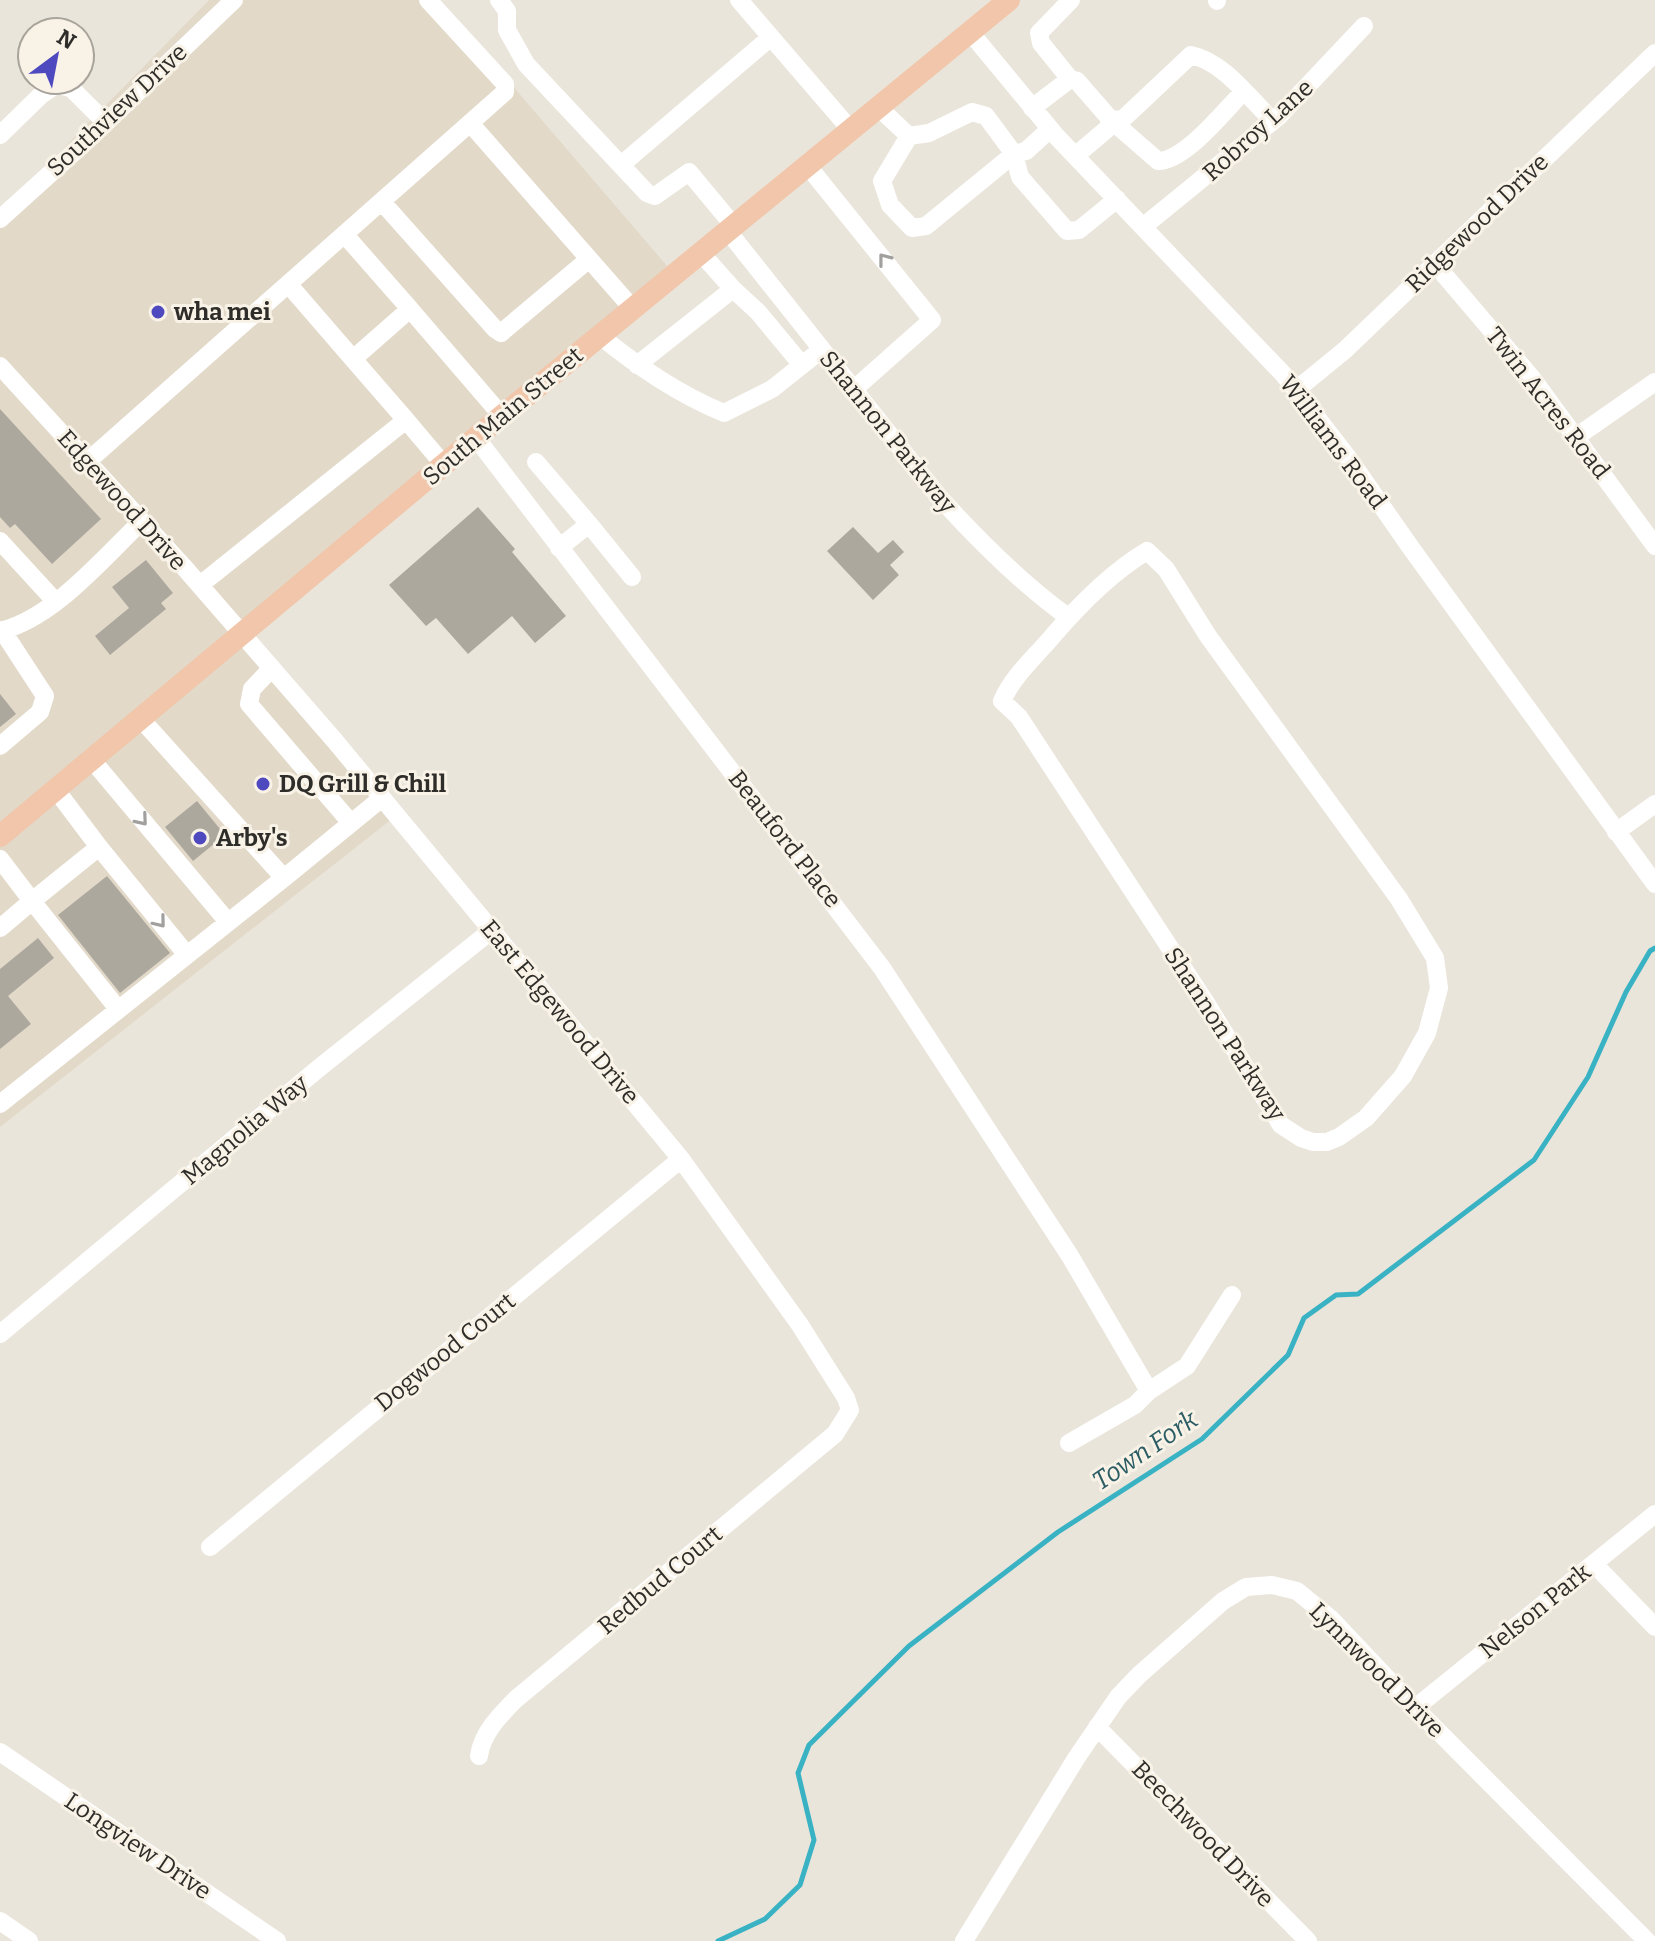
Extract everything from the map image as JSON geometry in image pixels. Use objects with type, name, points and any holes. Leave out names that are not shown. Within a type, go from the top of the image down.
[{"type":"main road","name":"South Main Street","points":[[0,836],[502,416],[1009,0]]},
{"type":"street","name":"Southview Drive","points":[[0,219],[234,0]]},
{"type":"street","points":[[88,461],[505,92],[505,84],[428,0]]},
{"type":"street","points":[[499,0],[507,11],[507,30],[526,64],[621,165],[771,37]]},
{"type":"street","points":[[739,0],[850,129]]},
{"type":"street","points":[[1071,0],[1039,33],[1041,43],[1070,79],[1077,81],[1111,120],[1158,161],[1179,155],[1243,92]]},
{"type":"street","name":"Robroy Lane","points":[[1144,226],[1273,121],[1364,26]]},
{"type":"street","name":"Williams Road","points":[[970,32],[1050,129],[1247,334],[1296,390],[1655,884]]},
{"type":"street","name":"Ridgewood Drive","points":[[1296,390],[1345,350],[1655,53]]},
{"type":"street","points":[[1111,120],[1123,119],[1191,55],[1204,57],[1220,69],[1273,121]]},
{"type":"street","points":[[1032,108],[1070,79]]},
{"type":"street","points":[[0,135],[41,95],[56,85],[71,88],[106,123]]},
{"type":"street","points":[[878,107],[909,136]]},
{"type":"street","points":[[909,136],[929,133],[972,112],[986,116],[1014,154],[1020,177],[1067,231],[1079,230],[1117,199]]},
{"type":"street","points":[[1075,156],[1107,129],[1111,120]]},
{"type":"street","points":[[470,123],[633,309]]},
{"type":"street","points":[[909,136],[882,181],[890,205],[912,228],[926,226],[1014,154],[1026,151],[1050,129]]},
{"type":"street","name":"Shannon Parkway","points":[[621,165],[647,193],[655,196],[689,172],[852,391],[968,529],[1027,585],[1068,617]]},
{"type":"street","points":[[807,165],[932,320],[852,391]]},
{"type":"street","points":[[382,202],[501,333],[589,259]]},
{"type":"street","points":[[345,235],[502,416]]},
{"type":"street","points":[[700,252],[758,312],[802,365]]},
{"type":"street","name":"Twin Acres Road","points":[[1435,264],[1532,378],[1655,546]]},
{"type":"street","points":[[289,285],[444,465]]},
{"type":"street","points":[[637,365],[733,289]]},
{"type":"street","points":[[353,359],[410,309]]},
{"type":"street","points":[[600,336],[637,365],[690,399],[724,413],[772,389],[821,350]]},
{"type":"street","name":"Edgewood Drive","points":[[0,366],[243,634]]},
{"type":"street","points":[[1576,437],[1655,382]]},
{"type":"street","points":[[200,585],[406,420]]},
{"type":"street","name":"Beauford Place","points":[[477,439],[882,968],[1070,1256],[1149,1391]]},
{"type":"street","points":[[536,462],[632,577]]},
{"type":"street","points":[[0,746],[40,712],[45,696],[6,649],[1,630],[18,626],[55,601],[142,521]]},
{"type":"street","points":[[559,548],[589,524]]},
{"type":"street","points":[[0,541],[55,601]]},
{"type":"street","name":"Shannon Parkway","points":[[1147,551],[1157,559],[1181,590],[1208,636],[1390,886],[1435,958],[1439,988],[1427,1033],[1403,1076],[1366,1118],[1339,1137],[1313,1142],[1281,1125],[1206,1003],[1019,717],[1002,701],[1010,684],[1068,617],[1125,564],[1147,551]]},
{"type":"street","name":"East Edgewood Drive","points":[[243,634],[681,1159],[832,1373],[850,1410]]},
{"type":"street","points":[[272,668],[252,689],[249,704],[351,823]]},
{"type":"street","points":[[141,719],[284,878]]},
{"type":"street","points":[[92,760],[228,922]]},
{"type":"street","points":[[56,790],[187,955]]},
{"type":"street","points":[[0,1104],[382,798]]},
{"type":"street","points":[[1616,832],[1655,804]]},
{"type":"street","points":[[0,928],[99,847]]},
{"type":"street","points":[[0,859],[118,1009]]},
{"type":"street","name":"Magnolia Way","points":[[0,1334],[319,1068],[492,930]]},
{"type":"street","name":"Dogwood Court","points":[[210,1547],[681,1159]]},
{"type":"street","points":[[1069,1443],[1135,1405],[1149,1391],[1187,1366],[1232,1295]]},
{"type":"street","name":"Redbud Court","points":[[479,1756],[493,1724],[516,1699],[811,1455],[835,1434],[850,1410]]},
{"type":"street","name":"Nelson Park","points":[[1415,1708],[1655,1514]]},
{"type":"street","points":[[1594,1564],[1655,1627]]},
{"type":"street","name":"Lynnwood Drive","points":[[964,1941],[1118,1697],[1223,1601],[1246,1587],[1272,1585],[1297,1591],[1331,1619],[1647,1941]]},
{"type":"street","name":"Beechwood Drive","points":[[1097,1727],[1308,1941]]},
{"type":"street","name":"Longview Drive","points":[[0,1752],[277,1941]]},
{"type":"street","points":[[0,1921],[29,1941]]},
{"type":"shaded area","points":[[209,0],[439,0],[674,274],[243,634],[397,815],[0,1127],[0,213]]},
{"type":"building","points":[[0,409],[101,519],[52,564],[15,524],[10,528],[0,517]]},
{"type":"building","points":[[478,507],[515,549],[512,552],[566,616],[535,643],[512,616],[468,654],[436,618],[426,626],[389,585]]},
{"type":"building","points":[[853,527],[878,553],[893,540],[904,552],[890,565],[899,575],[873,600],[827,551]]},
{"type":"building","points":[[146,560],[173,593],[161,603],[166,609],[110,655],[95,636],[129,608],[112,587]]},
{"type":"building","points":[[0,694],[16,714],[0,727]]},
{"type":"building","points":[[197,801],[225,835],[193,861],[165,827]]},
{"type":"building","points":[[107,876],[170,953],[120,993],[58,915]]},
{"type":"building","points":[[38,938],[54,958],[8,996],[31,1024],[0,1049],[0,969]]},
{"type":"waterway","name":"Town Fork","points":[[718,1941],[765,1919],[800,1885],[814,1840],[798,1773],[809,1745],[909,1646],[1058,1532],[1202,1439],[1288,1355],[1304,1318],[1336,1295],[1358,1294],[1534,1160],[1588,1077],[1626,992],[1650,951],[1655,948]]},
{"type":"place","name":"wha mei","points":[[158,312]]},
{"type":"place","name":"DQ Grill & Chill","points":[[263,784]]},
{"type":"place","name":"Arby's","points":[[200,838]]}]
